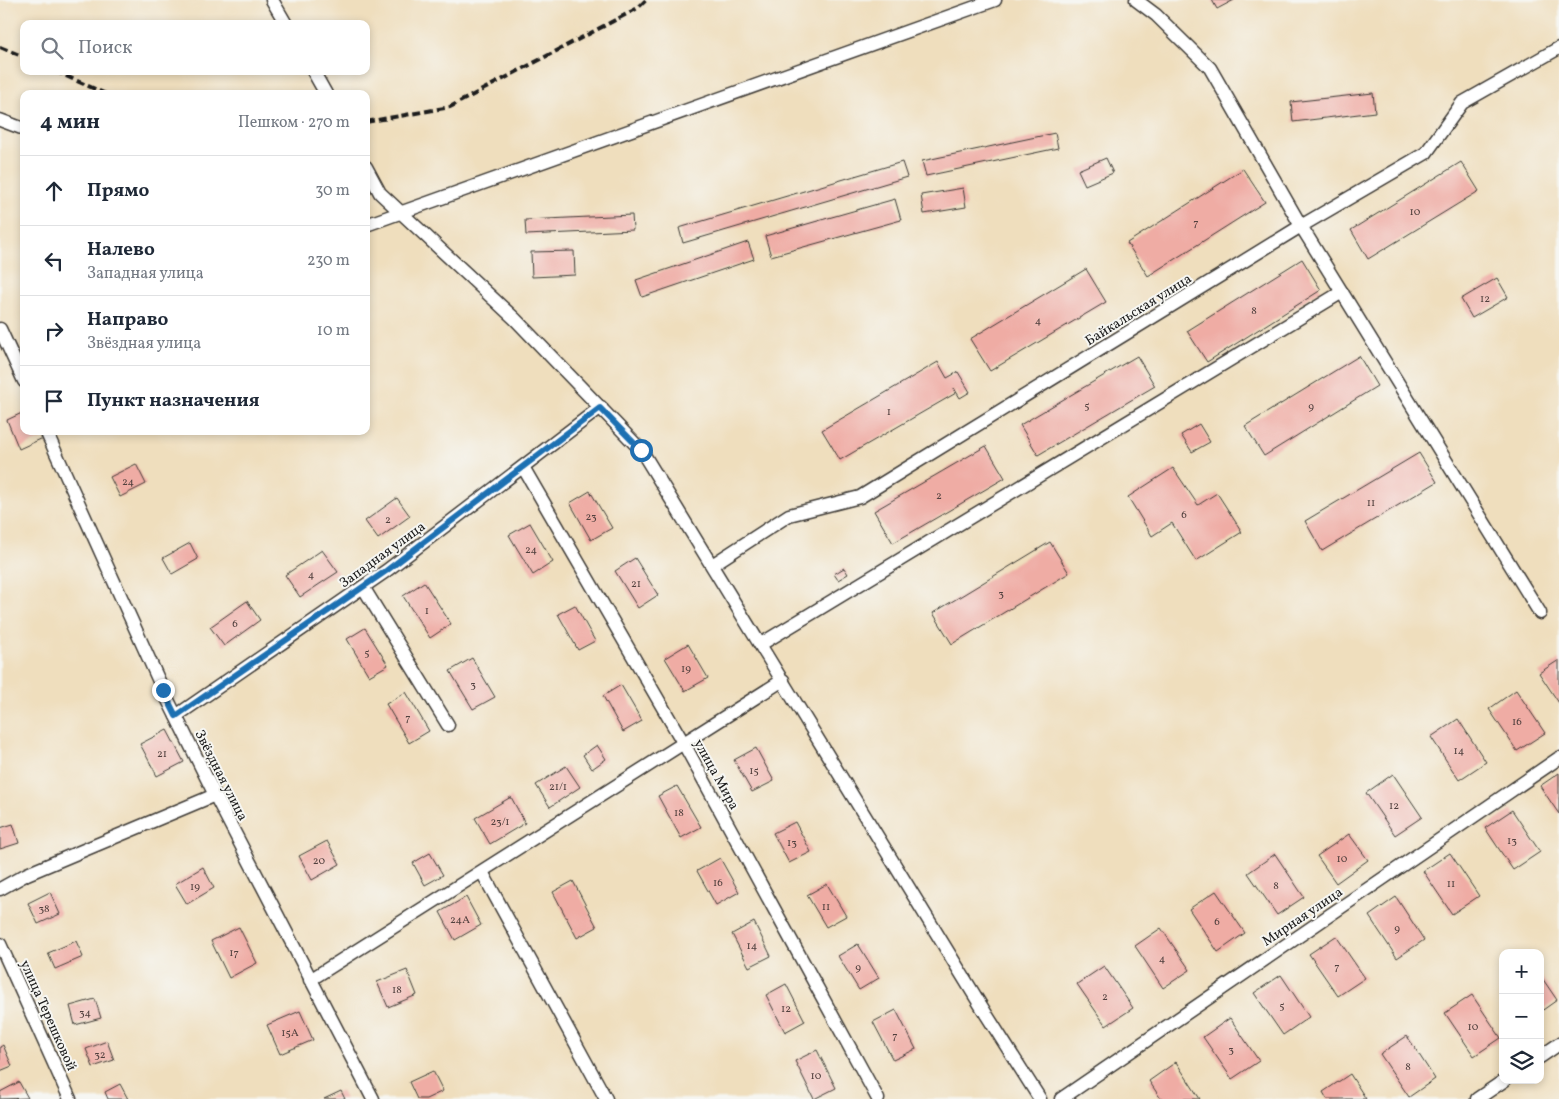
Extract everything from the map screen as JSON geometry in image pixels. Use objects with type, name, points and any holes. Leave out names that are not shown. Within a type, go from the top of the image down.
[{"type":"street","points":[[272,0],[284,20]]},
{"type":"street","points":[[370,225],[994,0]]},
{"type":"street","points":[[1136,0],[1156,15],[1210,68],[1301,226],[1540,613]]},
{"type":"street","name":"Байкальская улица","points":[[712,565],[789,515],[860,497],[1301,226],[1426,153],[1462,103],[1559,48]]},
{"type":"street","points":[[315,75],[324,90]]},
{"type":"street","points":[[0,120],[20,128]]},
{"type":"street","points":[[370,174],[380,193],[515,319],[641,450],[1040,1099]]},
{"type":"street","points":[[761,644],[1342,292]]},
{"type":"street","points":[[0,329],[20,372]]},
{"type":"street","name":"Западная улица","points":[[176,716],[363,587],[600,408]]},
{"type":"street","name":"Звёздная улица","points":[[48,435],[176,716],[310,980],[373,1099]]},
{"type":"street","name":"улица Мира","points":[[523,467],[684,744],[878,1099]]},
{"type":"street","points":[[363,587],[448,726]]},
{"type":"street","points":[[310,980],[783,680]]},
{"type":"street","name":"Мирная улица","points":[[1061,1099],[1559,758]]},
{"type":"street","points":[[0,889],[36,871],[215,795]]},
{"type":"street","points":[[482,872],[606,1099]]},
{"type":"street","name":"улица Терешковой","points":[[0,944],[70,1099]]},
{"type":"street","points":[[1544,1054],[1559,1044]]},
{"type":"street","points":[[1477,1099],[1499,1084]]},
{"type":"building","points":[[1212,0],[1234,0],[1217,9]]},
{"type":"building","points":[[1373,93],[1375,112],[1293,122],[1291,102]]},
{"type":"building","points":[[1055,133],[1058,148],[926,176],[922,161]]},
{"type":"building","points":[[1106,158],[1113,173],[1085,185],[1078,170]]},
{"type":"building","points":[[902,162],[907,177],[683,243],[679,228]]},
{"type":"building","points":[[1461,162],[1479,191],[1368,259],[1351,230]]},
{"type":"building","points":[[1243,169],[1265,202],[1148,276],[1127,243]]},
{"type":"building","points":[[963,188],[966,207],[924,214],[921,195]]},
{"type":"building","points":[[895,199],[901,220],[771,256],[765,236]]},
{"type":"building","points":[[632,215],[633,230],[526,235],[525,220]]},
{"type":"building","points":[[748,242],[754,259],[642,297],[636,280]]},
{"type":"building","points":[[574,251],[575,275],[532,277],[531,252]]},
{"type":"building","points":[[1302,259],[1321,290],[1207,362],[1187,331]]},
{"type":"building","points":[[1086,269],[1106,302],[990,371],[970,339]]},
{"type":"building","points":[[1497,278],[1508,297],[1472,318],[1461,299]]},
{"type":"building","points":[[1137,356],[1155,386],[1038,455],[1020,425]]},
{"type":"building","points":[[1359,356],[1377,386],[1264,456],[1245,426]]},
{"type":"building","points":[[938,362],[947,378],[958,372],[970,392],[960,398],[954,388],[956,393],[840,460],[822,430]]},
{"type":"building","points":[[20,414],[20,435],[41,435],[43,438],[19,449],[7,420]]},
{"type":"building","points":[[1199,424],[1210,442],[1192,452],[1181,435]]},
{"type":"building","points":[[986,446],[1005,478],[893,543],[874,511]]},
{"type":"building","points":[[1419,453],[1437,482],[1322,551],[1305,521]]},
{"type":"building","points":[[136,464],[146,484],[120,497],[110,477]]},
{"type":"building","points":[[1173,468],[1198,505],[1217,493],[1242,532],[1196,561],[1172,523],[1152,536],[1128,497]]},
{"type":"building","points":[[590,491],[612,528],[591,540],[570,503]]},
{"type":"building","points":[[397,498],[410,516],[378,539],[365,521]]},
{"type":"building","points":[[530,523],[553,562],[533,575],[509,535]]},
{"type":"building","points":[[1050,542],[1069,573],[952,644],[933,613]]},
{"type":"building","points":[[190,543],[198,559],[172,574],[163,558]]},
{"type":"building","points":[[322,550],[338,572],[300,597],[285,575]]},
{"type":"building","points":[[635,558],[658,595],[638,608],[615,571]]},
{"type":"building","points":[[844,568],[848,574],[838,580],[834,574]]},
{"type":"building","points":[[424,582],[451,624],[430,638],[403,596]]},
{"type":"building","points":[[247,601],[260,620],[224,646],[210,627]]},
{"type":"building","points":[[575,605],[595,641],[578,650],[558,614]]},
{"type":"building","points":[[365,628],[388,665],[369,676],[347,639]]},
{"type":"building","points":[[688,644],[708,678],[685,691],[665,658]]},
{"type":"building","points":[[472,658],[495,697],[473,709],[450,671]]},
{"type":"building","points":[[1559,660],[1559,703],[1539,673]]},
{"type":"building","points":[[621,685],[642,721],[623,732],[603,696]]},
{"type":"building","points":[[1516,690],[1545,733],[1517,751],[1489,709]]},
{"type":"building","points":[[406,692],[429,731],[409,743],[386,704]]},
{"type":"building","points":[[1458,719],[1486,762],[1459,780],[1431,737]]},
{"type":"building","points":[[167,730],[184,762],[157,776],[140,744]]},
{"type":"building","points":[[597,745],[606,759],[592,769],[583,755]]},
{"type":"building","points":[[756,748],[774,781],[752,792],[734,760]]},
{"type":"building","points":[[566,766],[580,787],[550,807],[536,785]]},
{"type":"building","points":[[1559,773],[1559,814],[1540,786]]},
{"type":"building","points":[[1393,774],[1422,817],[1395,835],[1366,793]]},
{"type":"building","points":[[677,786],[701,827],[681,838],[658,796]]},
{"type":"building","points":[[511,797],[525,823],[490,844],[475,818]]},
{"type":"building","points":[[1512,810],[1540,852],[1513,870],[1485,828]]},
{"type":"building","points":[[795,822],[811,852],[789,863],[773,833]]},
{"type":"building","points":[[13,824],[19,843],[0,849],[0,828]]},
{"type":"building","points":[[1349,834],[1368,860],[1336,883],[1317,856]]},
{"type":"building","points":[[327,841],[340,864],[312,880],[299,856]]},
{"type":"building","points":[[430,853],[443,875],[425,885],[413,863]]},
{"type":"building","points":[[1450,853],[1479,896],[1452,914],[1423,871]]},
{"type":"building","points":[[1275,854],[1304,897],[1277,915],[1248,873]]},
{"type":"building","points":[[720,858],[739,892],[716,905],[697,871]]},
{"type":"building","points":[[203,867],[214,888],[187,904],[175,884]]},
{"type":"building","points":[[573,881],[597,927],[577,938],[553,892]]},
{"type":"building","points":[[827,884],[846,916],[826,927],[807,895]]},
{"type":"building","points":[[1216,891],[1245,933],[1218,952],[1189,909]]},
{"type":"building","points":[[50,892],[60,914],[38,924],[28,903]]},
{"type":"building","points":[[466,897],[481,925],[455,940],[440,912]]},
{"type":"building","points":[[1396,897],[1424,940],[1397,958],[1369,916]]},
{"type":"building","points":[[754,922],[771,956],[749,967],[732,934]]},
{"type":"building","points":[[239,927],[257,963],[229,978],[211,941]]},
{"type":"building","points":[[1161,928],[1190,970],[1163,988],[1135,946]]},
{"type":"building","points":[[1336,936],[1365,978],[1338,996],[1309,954]]},
{"type":"building","points":[[76,941],[83,957],[55,969],[48,953]]},
{"type":"building","points":[[858,944],[879,978],[859,990],[838,956]]},
{"type":"building","points":[[1104,966],[1133,1008],[1106,1026],[1077,984]]},
{"type":"building","points":[[407,970],[417,995],[388,1007],[377,982]]},
{"type":"building","points":[[1281,975],[1309,1017],[1283,1035],[1254,993]]},
{"type":"building","points":[[1544,981],[1557,1000],[1544,1009]]},
{"type":"building","points":[[786,984],[805,1021],[785,1032],[766,995]]},
{"type":"building","points":[[1472,995],[1499,1035],[1499,1039],[1474,1056],[1445,1013]]},
{"type":"building","points":[[95,999],[101,1018],[75,1025],[70,1006]]},
{"type":"building","points":[[896,1010],[916,1049],[893,1060],[873,1022]]},
{"type":"building","points":[[300,1011],[313,1040],[280,1054],[267,1025]]},
{"type":"building","points":[[1230,1018],[1259,1061],[1232,1079],[1203,1037]]},
{"type":"building","points":[[1407,1036],[1435,1079],[1409,1097],[1380,1054]]},
{"type":"building","points":[[107,1041],[114,1060],[93,1067],[86,1049]]},
{"type":"building","points":[[3,1045],[12,1066],[0,1071],[0,1047]]},
{"type":"building","points":[[817,1050],[836,1088],[814,1099],[795,1061]]},
{"type":"building","points":[[1176,1062],[1200,1099],[1161,1099],[1149,1081]]},
{"type":"building","points":[[433,1071],[443,1091],[426,1099],[417,1099],[409,1082]]},
{"type":"building","points":[[1350,1074],[1366,1099],[1327,1099],[1323,1092]]},
{"type":"building","points":[[19,1082],[28,1098],[0,1099],[0,1092]]},
{"type":"building","points":[[120,1084],[128,1099],[108,1099],[105,1092]]},
{"type":"building","points":[[341,1091],[345,1099],[324,1099]]},
{"type":"railway","points":[[370,121],[450,107],[638,8],[646,0]]},
{"type":"railway","points":[[0,47],[20,55]]},
{"type":"railway","points":[[64,75],[97,90]]},
{"type":"route","points":[[163,690],[176,716],[386,571],[600,408],[641,450]]}]
